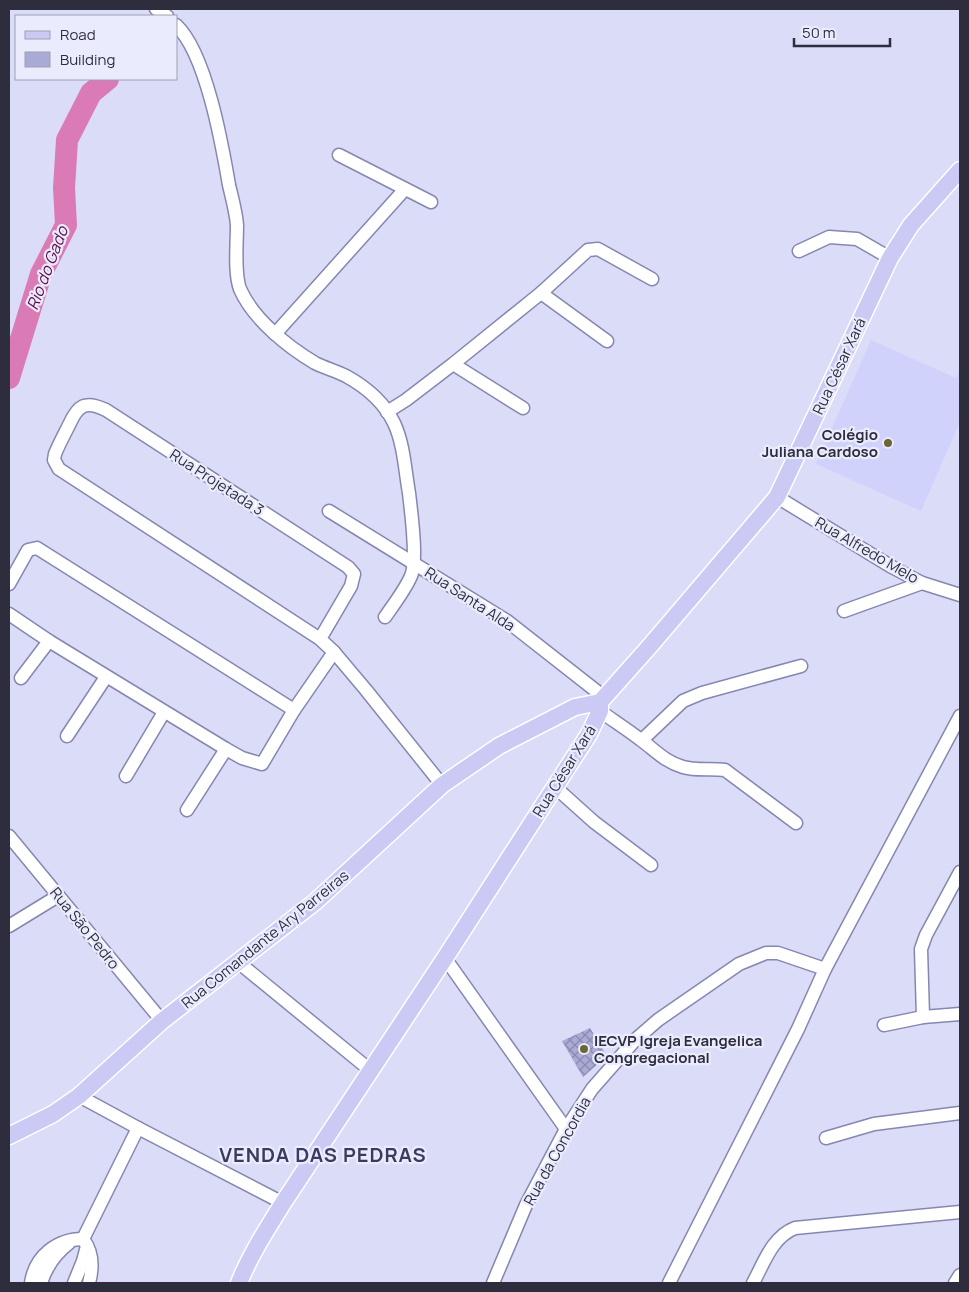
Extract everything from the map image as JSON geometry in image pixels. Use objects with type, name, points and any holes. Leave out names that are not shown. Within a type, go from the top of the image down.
[{"type":"main road","name":"Rua César Xará","points":[[239,1283],[262,1237],[283,1204],[445,958],[589,734],[601,703],[777,497],[890,258],[911,225],[960,170]]},
{"type":"main road","name":"Rua Comandante Ary Parreiras","points":[[9,1136],[53,1114],[79,1096],[162,1021],[315,902],[442,785],[499,746],[575,707],[601,703]]},
{"type":"main road","points":[[565,712],[579,720],[589,734]]},
{"type":"street","points":[[178,27],[184,32],[196,57],[220,135],[237,224],[237,263],[240,288],[249,305],[275,334],[316,363],[346,376],[377,399],[395,424],[411,508],[415,564],[412,575],[385,617]]},
{"type":"street","points":[[339,155],[431,202]]},
{"type":"street","points":[[275,334],[405,189]]},
{"type":"street","points":[[799,251],[829,237],[857,239],[890,258]]},
{"type":"street","points":[[387,412],[453,364],[541,293],[583,253],[594,248],[598,249],[652,279]]},
{"type":"street","points":[[541,293],[607,340]]},
{"type":"street","points":[[453,364],[523,408]]},
{"type":"street","name":"Rua Projetada 3","points":[[91,405],[106,410],[348,567],[354,574],[351,586],[320,639],[66,475],[56,464],[54,454],[76,411],[84,406],[91,405]]},
{"type":"street","name":"Rua Alfredo Melo","points":[[777,497],[892,567],[922,583],[960,595]]},
{"type":"street","name":"Rua Santa Alda","points":[[329,511],[507,621],[660,756],[677,765],[694,769],[712,768],[725,770],[796,823]]},
{"type":"street","points":[[9,584],[28,550],[37,548],[294,710]]},
{"type":"street","points":[[844,611],[922,583]]},
{"type":"street","points":[[9,614],[48,641],[226,749],[242,758],[262,764],[294,710],[334,652]]},
{"type":"street","points":[[320,639],[334,652],[442,785]]},
{"type":"street","points":[[21,678],[48,641]]},
{"type":"street","points":[[642,740],[683,701],[702,693],[801,666]]},
{"type":"street","points":[[67,736],[106,677]]},
{"type":"street","points":[[126,776],[164,712]]},
{"type":"street","points":[[669,1283],[798,1029],[825,968],[960,716]]},
{"type":"street","points":[[187,810],[226,749]]},
{"type":"street","points":[[555,787],[594,822],[651,865]]},
{"type":"street","name":"Rua São Pedro","points":[[9,836],[162,1021]]},
{"type":"street","points":[[923,1017],[921,949],[926,935],[960,872]]},
{"type":"street","points":[[9,926],[58,896]]},
{"type":"street","name":"Rua da Concordia","points":[[493,1283],[526,1205],[566,1129],[592,1089],[635,1040],[658,1020],[739,964],[766,953],[778,953],[825,968]]},
{"type":"street","points":[[445,958],[566,1129]]},
{"type":"street","points":[[238,962],[370,1070]]},
{"type":"street","points":[[884,1025],[923,1017],[960,1014]]},
{"type":"street","points":[[79,1096],[283,1204]]},
{"type":"street","points":[[826,1138],[874,1124],[960,1113]]},
{"type":"street","points":[[74,1283],[83,1261],[82,1241],[138,1128]]},
{"type":"street","points":[[753,1283],[779,1238],[795,1228],[960,1212]]},
{"type":"street","points":[[31,1283],[37,1264],[44,1254],[64,1241],[82,1241]]},
{"type":"street","points":[[41,1283],[51,1262],[62,1248],[82,1241]]},
{"type":"street","points":[[82,1241],[92,1265],[89,1283]]},
{"type":"street","points":[[955,1283],[960,1276]]},
{"type":"shaded area","name":"Colégio Juliana Cardoso","points":[[871,340],[956,378],[960,369],[960,422],[921,511],[816,464]]},
{"type":"building","name":"IECVP Igreja Evangelica Congregacional","points":[[590,1028],[607,1056],[583,1077],[562,1041]]},
{"type":"waterway","name":"Rio do Gado","points":[[9,378],[41,274],[66,225],[64,188],[67,140],[91,93],[107,80]]},
{"type":"place","name":"Colégio Juliana Cardoso","points":[[888,443]]},
{"type":"place","name":"IECVP Igreja Evangelica Congregacional","points":[[584,1049]]},
{"type":"district","name":"VENDA DAS PEDRAS","points":[[323,1154]]}]
